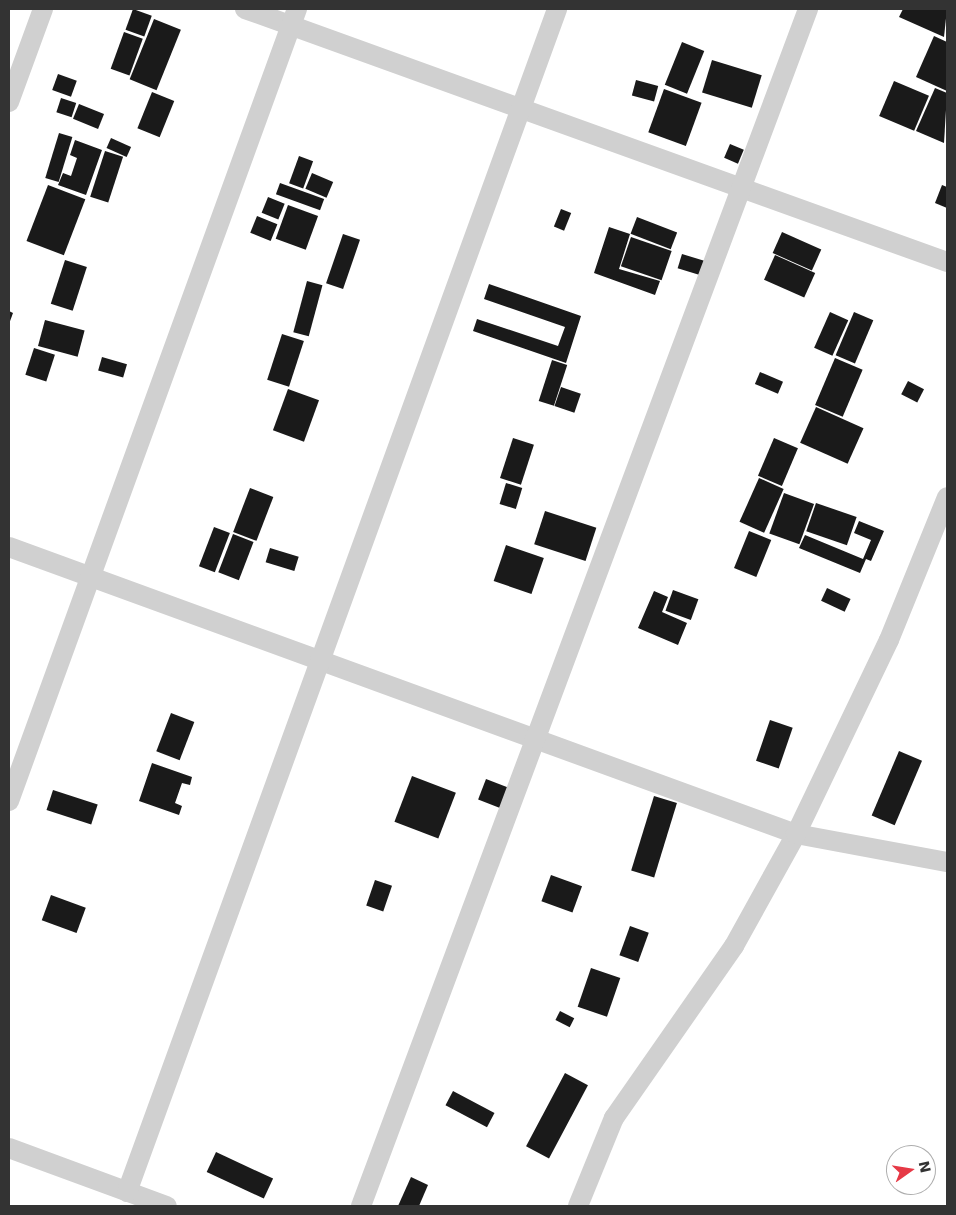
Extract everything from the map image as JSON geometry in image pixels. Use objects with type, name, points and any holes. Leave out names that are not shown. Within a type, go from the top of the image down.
[{"type":"street","points":[[9,102],[43,9]]},
{"type":"street","points":[[245,9],[294,17],[521,108],[947,262]]},
{"type":"street","points":[[127,1192],[557,9]]},
{"type":"street","points":[[361,1206],[808,9]]},
{"type":"street","points":[[9,801],[294,17]]},
{"type":"street","points":[[578,1206],[614,1118],[734,946],[796,834],[889,640],[947,497]]},
{"type":"street","points":[[9,547],[535,742],[796,834],[947,862]]},
{"type":"street","points":[[9,1148],[167,1206]]},
{"type":"building","points":[[133,9],[152,16],[144,37],[125,30]]},
{"type":"building","points":[[903,9],[947,9],[944,37],[899,17]]},
{"type":"building","points":[[154,19],[181,30],[157,90],[130,79]]},
{"type":"building","points":[[124,32],[143,39],[129,75],[111,69]]},
{"type":"building","points":[[934,36],[947,42],[947,91],[916,77]]},
{"type":"building","points":[[682,42],[704,51],[687,94],[665,85]]},
{"type":"building","points":[[712,60],[762,75],[752,108],[702,93]]},
{"type":"building","points":[[58,74],[77,81],[71,97],[52,90]]},
{"type":"building","points":[[636,80],[658,86],[654,101],[632,95]]},
{"type":"building","points":[[894,81],[929,96],[914,131],[879,116]]},
{"type":"building","points":[[935,88],[947,93],[944,143],[916,131]]},
{"type":"building","points":[[664,89],[702,103],[686,146],[648,132]]},
{"type":"building","points":[[152,92],[174,101],[160,137],[137,128]]},
{"type":"building","points":[[61,98],[76,103],[72,117],[56,112]]},
{"type":"building","points":[[79,104],[104,114],[98,129],[73,119]]},
{"type":"building","points":[[59,133],[72,137],[59,182],[45,178]]},
{"type":"building","points":[[111,138],[131,147],[127,157],[107,148]]},
{"type":"building","points":[[75,140],[102,150],[86,195],[58,185],[63,173],[71,176],[77,158],[70,155]]},
{"type":"building","points":[[730,144],[744,150],[738,164],[724,158]]},
{"type":"building","points":[[105,151],[123,157],[108,203],[90,197]]},
{"type":"building","points":[[299,156],[313,161],[303,188],[289,183]]},
{"type":"building","points":[[312,173],[333,182],[327,198],[305,189]]},
{"type":"building","points":[[280,183],[324,199],[320,210],[276,194]]},
{"type":"building","points":[[48,185],[85,199],[64,255],[26,241]]},
{"type":"building","points":[[942,185],[947,187],[947,208],[935,203]]},
{"type":"building","points":[[268,197],[285,204],[278,220],[262,213]]},
{"type":"building","points":[[288,205],[318,216],[306,250],[276,239]]},
{"type":"building","points":[[561,209],[571,213],[564,231],[554,227]]},
{"type":"building","points":[[257,216],[277,224],[271,241],[250,233]]},
{"type":"building","points":[[637,217],[677,232],[671,249],[631,234]]},
{"type":"building","points":[[609,227],[630,234],[619,269],[660,281],[655,295],[594,273]]},
{"type":"building","points":[[782,232],[821,249],[812,271],[773,253]]},
{"type":"building","points":[[343,234],[360,240],[343,289],[326,283]]},
{"type":"building","points":[[631,237],[672,251],[662,280],[621,266]]},
{"type":"building","points":[[682,254],[705,261],[701,275],[678,268]]},
{"type":"building","points":[[775,255],[815,273],[804,298],[764,280]]},
{"type":"building","points":[[65,260],[87,267],[73,311],[51,304]]},
{"type":"building","points":[[307,281],[322,285],[309,336],[293,332]]},
{"type":"building","points":[[489,284],[581,316],[566,363],[473,331],[477,319],[558,346],[565,327],[484,299]]},
{"type":"building","points":[[9,311],[13,313],[9,324]]},
{"type":"building","points":[[830,312],[848,320],[832,356],[814,348]]},
{"type":"building","points":[[854,312],[873,320],[855,363],[836,355]]},
{"type":"building","points":[[45,320],[85,331],[78,357],[38,346]]},
{"type":"building","points":[[282,334],[304,341],[289,387],[267,380]]},
{"type":"building","points":[[34,348],[55,355],[46,381],[25,375]]},
{"type":"building","points":[[102,357],[127,364],[123,378],[98,370]]},
{"type":"building","points":[[835,358],[863,370],[843,417],[815,405]]},
{"type":"building","points":[[552,360],[567,365],[554,406],[539,401]]},
{"type":"building","points":[[760,372],[783,382],[778,394],[755,384]]},
{"type":"building","points":[[908,381],[924,389],[917,403],[901,394]]},
{"type":"building","points":[[561,387],[581,394],[574,413],[554,406]]},
{"type":"building","points":[[288,389],[319,400],[304,442],[273,430]]},
{"type":"building","points":[[816,407],[864,428],[848,464],[800,443]]},
{"type":"building","points":[[513,438],[534,445],[521,485],[500,478]]},
{"type":"building","points":[[774,438],[798,448],[782,486],[758,476]]},
{"type":"building","points":[[759,478],[784,489],[764,533],[739,522]]},
{"type":"building","points":[[506,483],[522,488],[516,509],[500,504]]},
{"type":"building","points":[[250,488],[273,497],[256,541],[233,532]]},
{"type":"building","points":[[784,493],[814,504],[799,544],[769,533]]},
{"type":"building","points":[[816,503],[857,517],[847,545],[806,531]]},
{"type":"building","points":[[545,511],[596,528],[586,561],[534,544]]},
{"type":"building","points":[[859,521],[884,531],[871,561],[866,559],[860,573],[799,548],[805,535],[863,559],[871,540],[854,533]]},
{"type":"building","points":[[214,527],[230,533],[215,572],[199,566]]},
{"type":"building","points":[[749,531],[771,540],[756,577],[734,568]]},
{"type":"building","points":[[233,534],[254,542],[239,580],[218,572]]},
{"type":"building","points":[[506,545],[544,558],[531,594],[494,581]]},
{"type":"building","points":[[270,548],[299,557],[294,571],[266,562]]},
{"type":"building","points":[[827,588],[851,599],[845,612],[821,601]]},
{"type":"building","points":[[673,590],[698,599],[691,620],[665,611]]},
{"type":"building","points":[[654,591],[668,597],[662,612],[687,623],[678,645],[638,628]]},
{"type":"building","points":[[171,713],[194,722],[180,760],[156,751]]},
{"type":"building","points":[[770,720],[793,728],[779,768],[756,761]]},
{"type":"building","points":[[899,751],[922,761],[895,825],[872,815]]},
{"type":"building","points":[[152,763],[192,777],[190,785],[182,783],[175,803],[182,806],[179,815],[139,801]]},
{"type":"building","points":[[412,776],[456,793],[438,839],[394,822]]},
{"type":"building","points":[[486,779],[515,790],[507,811],[478,800]]},
{"type":"building","points":[[53,790],[98,805],[91,824],[47,810]]},
{"type":"building","points":[[654,796],[677,803],[654,878],[631,871]]},
{"type":"building","points":[[551,875],[582,886],[572,913],[541,901]]},
{"type":"building","points":[[375,880],[392,886],[383,911],[366,906]]},
{"type":"building","points":[[51,895],[86,908],[77,933],[42,920]]},
{"type":"building","points":[[630,926],[649,933],[638,962],[619,955]]},
{"type":"building","points":[[591,968],[620,978],[607,1017],[578,1007]]},
{"type":"building","points":[[560,1011],[574,1018],[570,1027],[555,1020]]},
{"type":"building","points":[[565,1073],[588,1085],[549,1158],[526,1146]]},
{"type":"building","points":[[453,1091],[494,1113],[487,1127],[445,1105]]},
{"type":"building","points":[[216,1152],[273,1179],[264,1199],[207,1172]]},
{"type":"building","points":[[411,1177],[428,1185],[419,1206],[398,1206]]}]
